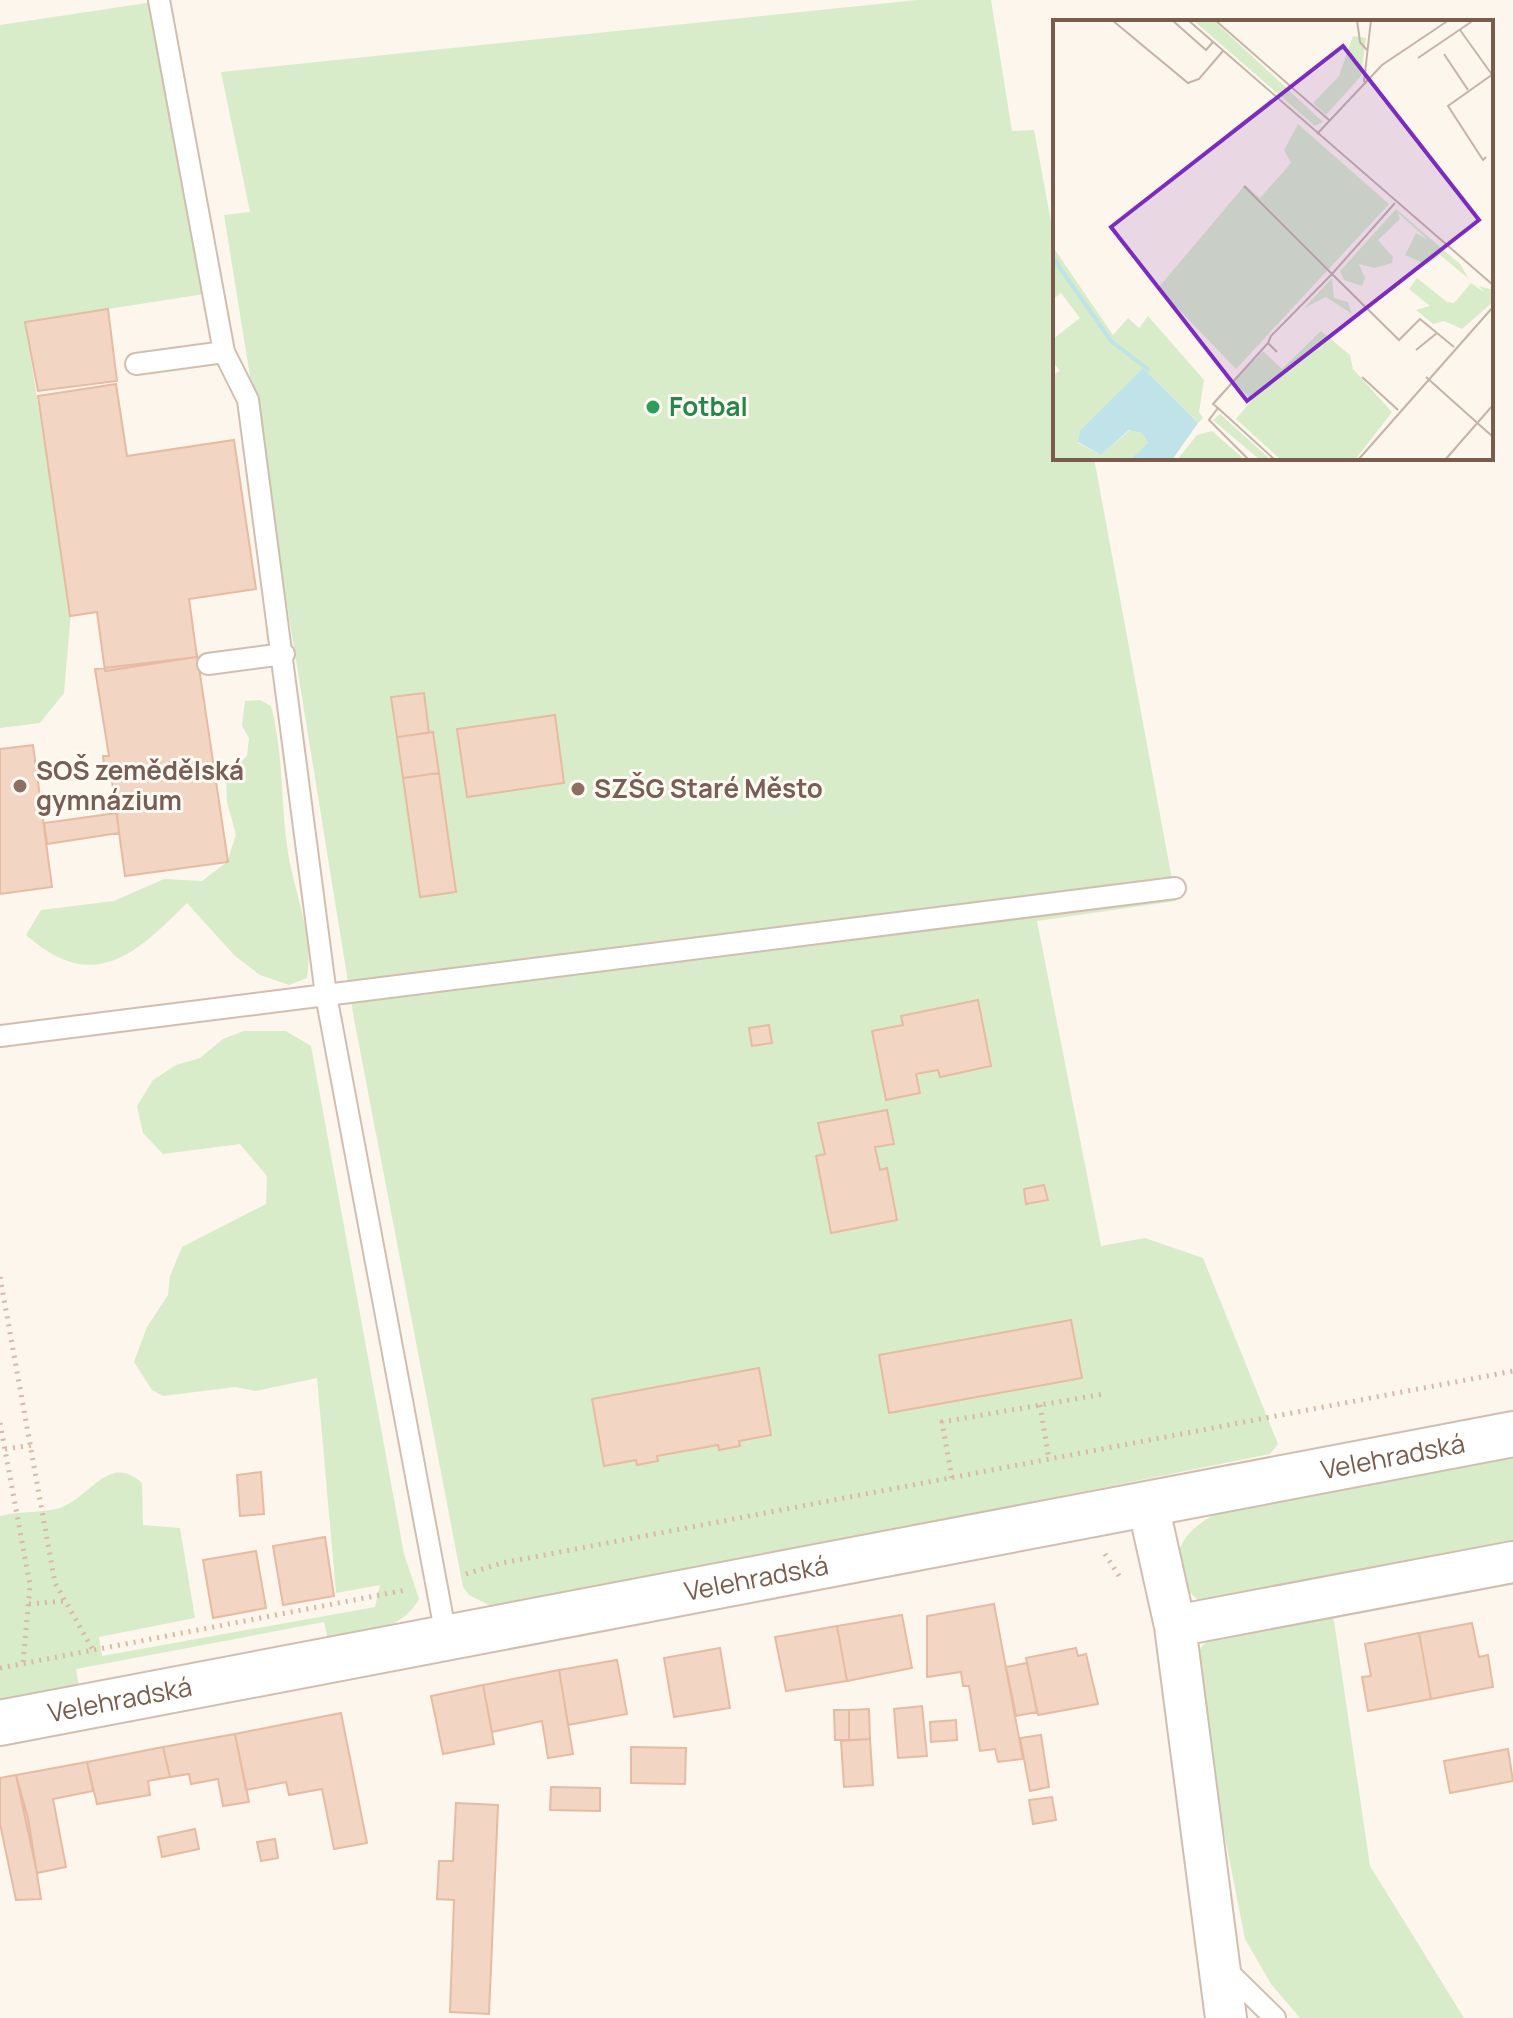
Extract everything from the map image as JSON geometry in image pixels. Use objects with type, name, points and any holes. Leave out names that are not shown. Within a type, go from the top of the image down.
[{"type":"street","name":"Velehradská","points":[[0,1723],[1513,1434]]},
{"type":"street","points":[[1148,1505],[1175,1626],[1226,2018]]},
{"type":"street","points":[[1175,1626],[1513,1562]]},
{"type":"lane","points":[[159,0],[224,352],[248,400],[284,654],[326,995],[446,1636]]},
{"type":"lane","points":[[136,364],[224,352]]},
{"type":"lane","points":[[208,664],[284,654]]},
{"type":"lane","points":[[0,1036],[1175,888]]},
{"type":"lane","points":[[1218,1961],[1275,2018]]},
{"type":"path","points":[[0,1277],[3,1311],[33,1445],[55,1583],[93,1650]]},
{"type":"path","points":[[0,1668],[382,1597],[502,1563],[1513,1371]]},
{"type":"path","points":[[952,1478],[942,1422],[1104,1394]]},
{"type":"path","points":[[1040,1405],[1049,1460]]},
{"type":"path","points":[[0,1423],[30,1585],[23,1663]]},
{"type":"path","points":[[5,1449],[33,1445]]},
{"type":"path","points":[[29,1604],[63,1601]]},
{"type":"green space","name":"SZŠG Staré Město","points":[[917,0],[991,0],[1012,131],[1034,130],[1053,232],[1053,460],[1094,460],[1176,901],[1037,921],[1101,1246],[1145,1238],[1203,1258],[1278,1444],[1270,1454],[603,1588],[489,1605],[469,1595],[463,1587],[354,1019],[224,215],[250,212],[221,72]]},
{"type":"green space","points":[[160,1],[204,294],[25,322],[71,613],[64,693],[40,723],[0,728],[0,25]]},
{"type":"green space","points":[[260,700],[271,706],[275,723],[287,846],[308,944],[307,978],[289,985],[260,975],[234,955],[187,903],[149,939],[130,952],[112,961],[92,965],[72,962],[50,953],[26,935],[41,910],[114,901],[164,879],[202,881],[227,862],[236,835],[227,802],[226,776],[247,756],[249,738],[242,726],[245,701]]},
{"type":"green space","points":[[244,1031],[286,1031],[311,1046],[404,1554],[419,1599],[402,1618],[367,1633],[328,1640],[324,1622],[76,1669],[79,1687],[0,1700],[0,1516],[56,1509],[109,1475],[119,1472],[142,1483],[143,1525],[180,1528],[195,1618],[99,1637],[102,1656],[375,1607],[380,1585],[336,1593],[317,1378],[256,1391],[235,1387],[163,1396],[152,1390],[134,1362],[147,1327],[168,1295],[170,1276],[182,1247],[266,1204],[267,1176],[240,1144],[163,1154],[143,1133],[137,1106],[153,1080],[176,1065],[200,1058],[223,1039]]},
{"type":"green space","points":[[1513,1458],[1513,1552],[1206,1603],[1198,1600],[1182,1580],[1178,1562],[1182,1544],[1192,1530],[1215,1514]]},
{"type":"green space","points":[[1329,1611],[1334,1621],[1370,1866],[1464,2018],[1300,2018],[1271,1984],[1245,1939],[1214,1782],[1196,1665],[1201,1647],[1214,1634]]},
{"type":"building","points":[[108,309],[117,381],[38,391],[25,322]]},
{"type":"building","points":[[116,384],[127,456],[234,440],[256,589],[189,599],[197,657],[105,671],[97,612],[70,616],[38,396]]},
{"type":"building","points":[[197,654],[228,862],[125,876],[110,766],[104,765],[103,756],[109,756],[95,669],[197,657]]},
{"type":"building","points":[[424,693],[429,733],[397,737],[391,697]]},
{"type":"building","points":[[555,715],[564,783],[467,797],[457,729]]},
{"type":"building","points":[[433,732],[439,773],[403,778],[397,737]]},
{"type":"building","name":"SOŠ zemědělská gymnázium","points":[[33,745],[52,887],[0,894],[0,749]]},
{"type":"building","points":[[439,773],[456,892],[420,897],[403,778]]},
{"type":"building","points":[[117,813],[119,833],[47,844],[44,823]]},
{"type":"building","points":[[978,1000],[991,1066],[940,1077],[938,1070],[916,1074],[920,1093],[886,1100],[872,1031],[903,1025],[901,1016]]},
{"type":"building","points":[[769,1025],[772,1043],[752,1046],[749,1028]]},
{"type":"building","points":[[887,1110],[894,1144],[875,1147],[880,1170],[887,1168],[897,1220],[831,1233],[816,1156],[825,1154],[818,1123]]},
{"type":"building","points":[[1044,1185],[1048,1200],[1026,1204],[1024,1189]]},
{"type":"building","points":[[1071,1320],[1082,1378],[889,1413],[879,1355]]},
{"type":"building","points":[[759,1368],[771,1435],[739,1441],[740,1446],[719,1450],[718,1445],[657,1456],[658,1461],[637,1465],[636,1460],[604,1466],[592,1399]]},
{"type":"building","points":[[261,1472],[264,1514],[240,1516],[237,1475]]},
{"type":"building","points":[[325,1537],[334,1596],[283,1605],[273,1546]]},
{"type":"building","points":[[256,1551],[266,1608],[213,1618],[203,1560]]},
{"type":"building","points":[[994,1604],[1023,1759],[998,1762],[995,1749],[980,1751],[969,1686],[963,1686],[961,1672],[927,1677],[927,1616]]},
{"type":"building","points":[[902,1615],[912,1668],[847,1681],[837,1626]]},
{"type":"building","points":[[1472,1623],[1479,1657],[1488,1655],[1493,1687],[1431,1699],[1419,1633]]},
{"type":"building","points":[[837,1626],[847,1681],[786,1691],[775,1637]]},
{"type":"building","points":[[1419,1633],[1431,1699],[1368,1711],[1362,1677],[1371,1676],[1365,1644]]},
{"type":"building","points":[[720,1648],[730,1708],[674,1717],[664,1658]]},
{"type":"building","points":[[1076,1648],[1078,1656],[1086,1654],[1098,1704],[1038,1715],[1026,1658]]},
{"type":"building","points":[[617,1660],[627,1714],[568,1725],[559,1670]]},
{"type":"building","points":[[1027,1663],[1037,1712],[1016,1716],[1006,1667]]},
{"type":"building","points":[[559,1670],[573,1754],[548,1758],[542,1721],[492,1732],[483,1685]]},
{"type":"building","points":[[483,1685],[494,1744],[443,1754],[431,1696]]},
{"type":"building","points":[[922,1706],[927,1756],[898,1758],[894,1709]]},
{"type":"building","points":[[869,1709],[870,1739],[849,1740],[849,1710]]},
{"type":"building","points":[[834,1710],[849,1710],[849,1740],[835,1740]]},
{"type":"building","points":[[341,1713],[367,1843],[334,1849],[322,1789],[289,1795],[286,1782],[246,1790],[235,1734]]},
{"type":"building","points":[[956,1720],[957,1740],[931,1742],[930,1722]]},
{"type":"building","points":[[235,1734],[249,1802],[223,1806],[218,1779],[191,1784],[189,1774],[170,1777],[163,1747]]},
{"type":"building","points":[[1041,1735],[1049,1787],[1030,1791],[1020,1738]]},
{"type":"building","points":[[870,1739],[873,1785],[844,1787],[841,1741]]},
{"type":"building","points":[[163,1747],[170,1777],[148,1781],[150,1795],[97,1804],[87,1762]]},
{"type":"building","points":[[631,1747],[686,1748],[685,1784],[631,1783]]},
{"type":"building","points":[[1508,1749],[1513,1781],[1450,1793],[1444,1761]]},
{"type":"building","points":[[87,1762],[93,1791],[53,1799],[66,1867],[37,1873],[16,1775]]},
{"type":"building","points":[[16,1775],[28,1818],[41,1899],[16,1900],[0,1824],[0,1778]]},
{"type":"building","points":[[551,1787],[600,1788],[600,1811],[550,1810]]},
{"type":"building","points":[[1052,1797],[1056,1820],[1033,1824],[1029,1800]]},
{"type":"building","points":[[456,1803],[498,1805],[489,2014],[450,2012],[454,1900],[437,1899],[439,1861],[453,1861]]},
{"type":"building","points":[[195,1829],[199,1849],[162,1857],[158,1837]]},
{"type":"building","points":[[275,1839],[278,1858],[261,1861],[257,1842]]},
{"type":"place","name":"Fotbal","points":[[653,407]]},
{"type":"place","name":"SOŠ zemědělská gymnázium","points":[[20,786]]},
{"type":"place","name":"SZŠG Staré Město","points":[[578,789]]}]
